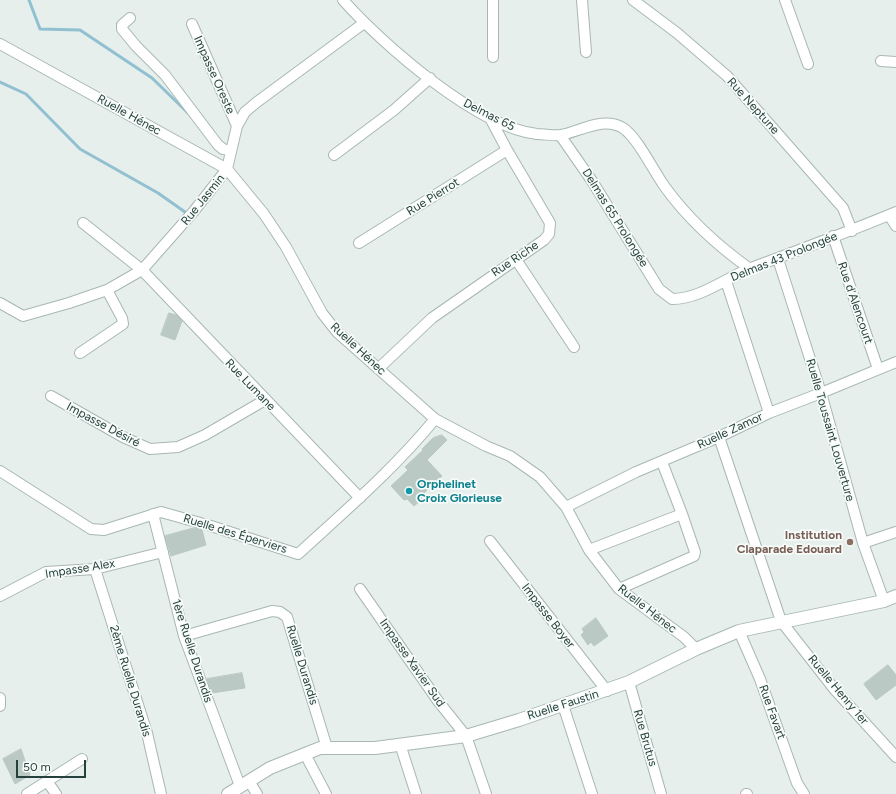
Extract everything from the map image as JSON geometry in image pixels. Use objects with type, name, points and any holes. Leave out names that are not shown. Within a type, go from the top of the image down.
[{"type":"street","name":"Delmas 65","points":[[343,0],[364,23],[430,78],[462,101],[490,118],[512,128],[536,134],[560,135],[604,123],[614,124],[623,128],[634,140],[665,187],[685,213],[732,257],[750,269]]},
{"type":"street","points":[[493,0],[493,57]]},
{"type":"street","points":[[582,0],[586,52]]},
{"type":"street","name":"Rue Neptune","points":[[633,0],[677,33],[726,76],[842,208],[852,231]]},
{"type":"street","points":[[785,0],[808,64]]},
{"type":"street","points":[[130,18],[122,25],[122,29],[145,56],[165,75],[218,145],[223,149],[231,151]]},
{"type":"street","name":"Rue Jasmin","points":[[0,303],[23,316],[70,303],[107,290],[142,270],[194,211],[227,169],[237,126],[245,112],[364,23]]},
{"type":"street","name":"Impasse Oreste","points":[[192,24],[237,126]]},
{"type":"street","name":"Ruelle Hénec","points":[[0,44],[227,169],[273,227],[286,247],[322,313],[337,332],[435,420],[486,446],[510,456],[540,477],[566,507],[589,550],[620,589],[684,637],[696,649]]},
{"type":"street","points":[[881,61],[896,62]]},
{"type":"street","points":[[334,155],[394,110],[430,78]]},
{"type":"street","name":"Rue Riche","points":[[378,368],[432,318],[515,258],[544,240],[550,229],[550,223],[490,118]]},
{"type":"street","name":"Delmas 65 Prolongée","points":[[560,135],[592,181],[659,289],[672,299]]},
{"type":"street","name":"Rue Pierrot","points":[[359,243],[507,150]]},
{"type":"street","points":[[892,214],[896,226]]},
{"type":"street","name":"Delmas 43 Prolongée","points":[[672,299],[687,298],[750,269],[833,236],[852,231],[892,214]]},
{"type":"street","name":"Rue Lumane","points":[[84,223],[142,270],[360,498]]},
{"type":"street","name":"Rue d'Alencourt","points":[[833,236],[878,369]]},
{"type":"street","points":[[515,258],[574,347]]},
{"type":"street","name":"Ruelle Toussaint Louverture","points":[[778,259],[821,393],[863,543],[884,601]]},
{"type":"street","points":[[726,281],[769,413]]},
{"type":"street","points":[[80,353],[123,324],[122,318],[107,290]]},
{"type":"street","name":"Ruelle Zamor","points":[[566,507],[636,472],[719,437],[769,413],[878,369],[895,364]]},
{"type":"street","name":"Impasse Désiré","points":[[51,396],[123,436],[150,449],[178,447],[205,435],[265,400]]},
{"type":"street","name":"Ruelle des Éperviers","points":[[0,471],[91,529],[104,530],[161,512],[211,526],[298,554],[360,498],[411,448],[435,420]]},
{"type":"street","name":"Ruelle Henry 1er","points":[[719,437],[781,622],[835,690],[896,757]]},
{"type":"street","points":[[620,589],[692,558],[695,552],[662,462]]},
{"type":"street","name":"1ère Ruelle Durandis","points":[[153,514],[184,636],[245,784],[257,794]]},
{"type":"street","points":[[589,550],[682,514]]},
{"type":"street","points":[[863,543],[896,532]]},
{"type":"street","name":"Impasse Boyer","points":[[490,541],[607,691]]},
{"type":"street","name":"Impasse Alex","points":[[0,596],[46,572],[95,569],[163,552]]},
{"type":"street","name":"2ème Ruelle Durandis","points":[[95,569],[147,733],[161,794]]},
{"type":"street","name":"Impasse Xavier Sud","points":[[360,589],[438,701],[466,736],[486,794]]},
{"type":"street","name":"Ruelle Faustin","points":[[228,794],[270,768],[320,748],[375,748],[466,736],[607,691],[629,682],[696,649],[739,631],[884,601],[896,596]]},
{"type":"street","name":"Ruelle Durandis","points":[[184,636],[272,611],[280,612],[287,617],[327,748]]},
{"type":"street","name":"Rue Favart","points":[[739,631],[760,679],[797,782],[804,794]]},
{"type":"street","name":"Rue Brutus","points":[[629,682],[661,794]]},
{"type":"street","points":[[0,698],[0,706]]},
{"type":"street","points":[[563,705],[592,794]]},
{"type":"street","points":[[400,744],[416,794]]},
{"type":"street","points":[[304,754],[326,794]]},
{"type":"street","points":[[27,794],[82,759]]},
{"type":"street","points":[[47,781],[56,794]]},
{"type":"building","points":[[169,313],[176,315],[182,321],[175,340],[161,335]]},
{"type":"building","points":[[442,435],[447,440],[427,460],[442,476],[424,493],[426,496],[414,506],[407,499],[404,500],[391,486],[408,470],[405,467],[433,438]]},
{"type":"building","points":[[194,528],[202,530],[206,545],[171,556],[165,536]]},
{"type":"building","points":[[596,618],[608,636],[594,646],[591,642],[588,645],[581,635],[584,632],[582,629]]},
{"type":"building","points":[[888,665],[896,675],[896,685],[876,700],[864,684]]},
{"type":"building","points":[[242,673],[245,688],[212,693],[207,679]]},
{"type":"building","points":[[21,749],[30,775],[15,784],[3,759]]},
{"type":"waterway","points":[[29,0],[40,29],[80,30],[152,78],[188,113]]},
{"type":"waterway","points":[[0,82],[26,94],[80,149],[158,193],[185,212]]},
{"type":"place","name":"Orphelinet Croix Glorieuse","points":[[409,491]]},
{"type":"place","name":"Institution Claparade Edouard","points":[[850,542]]}]
